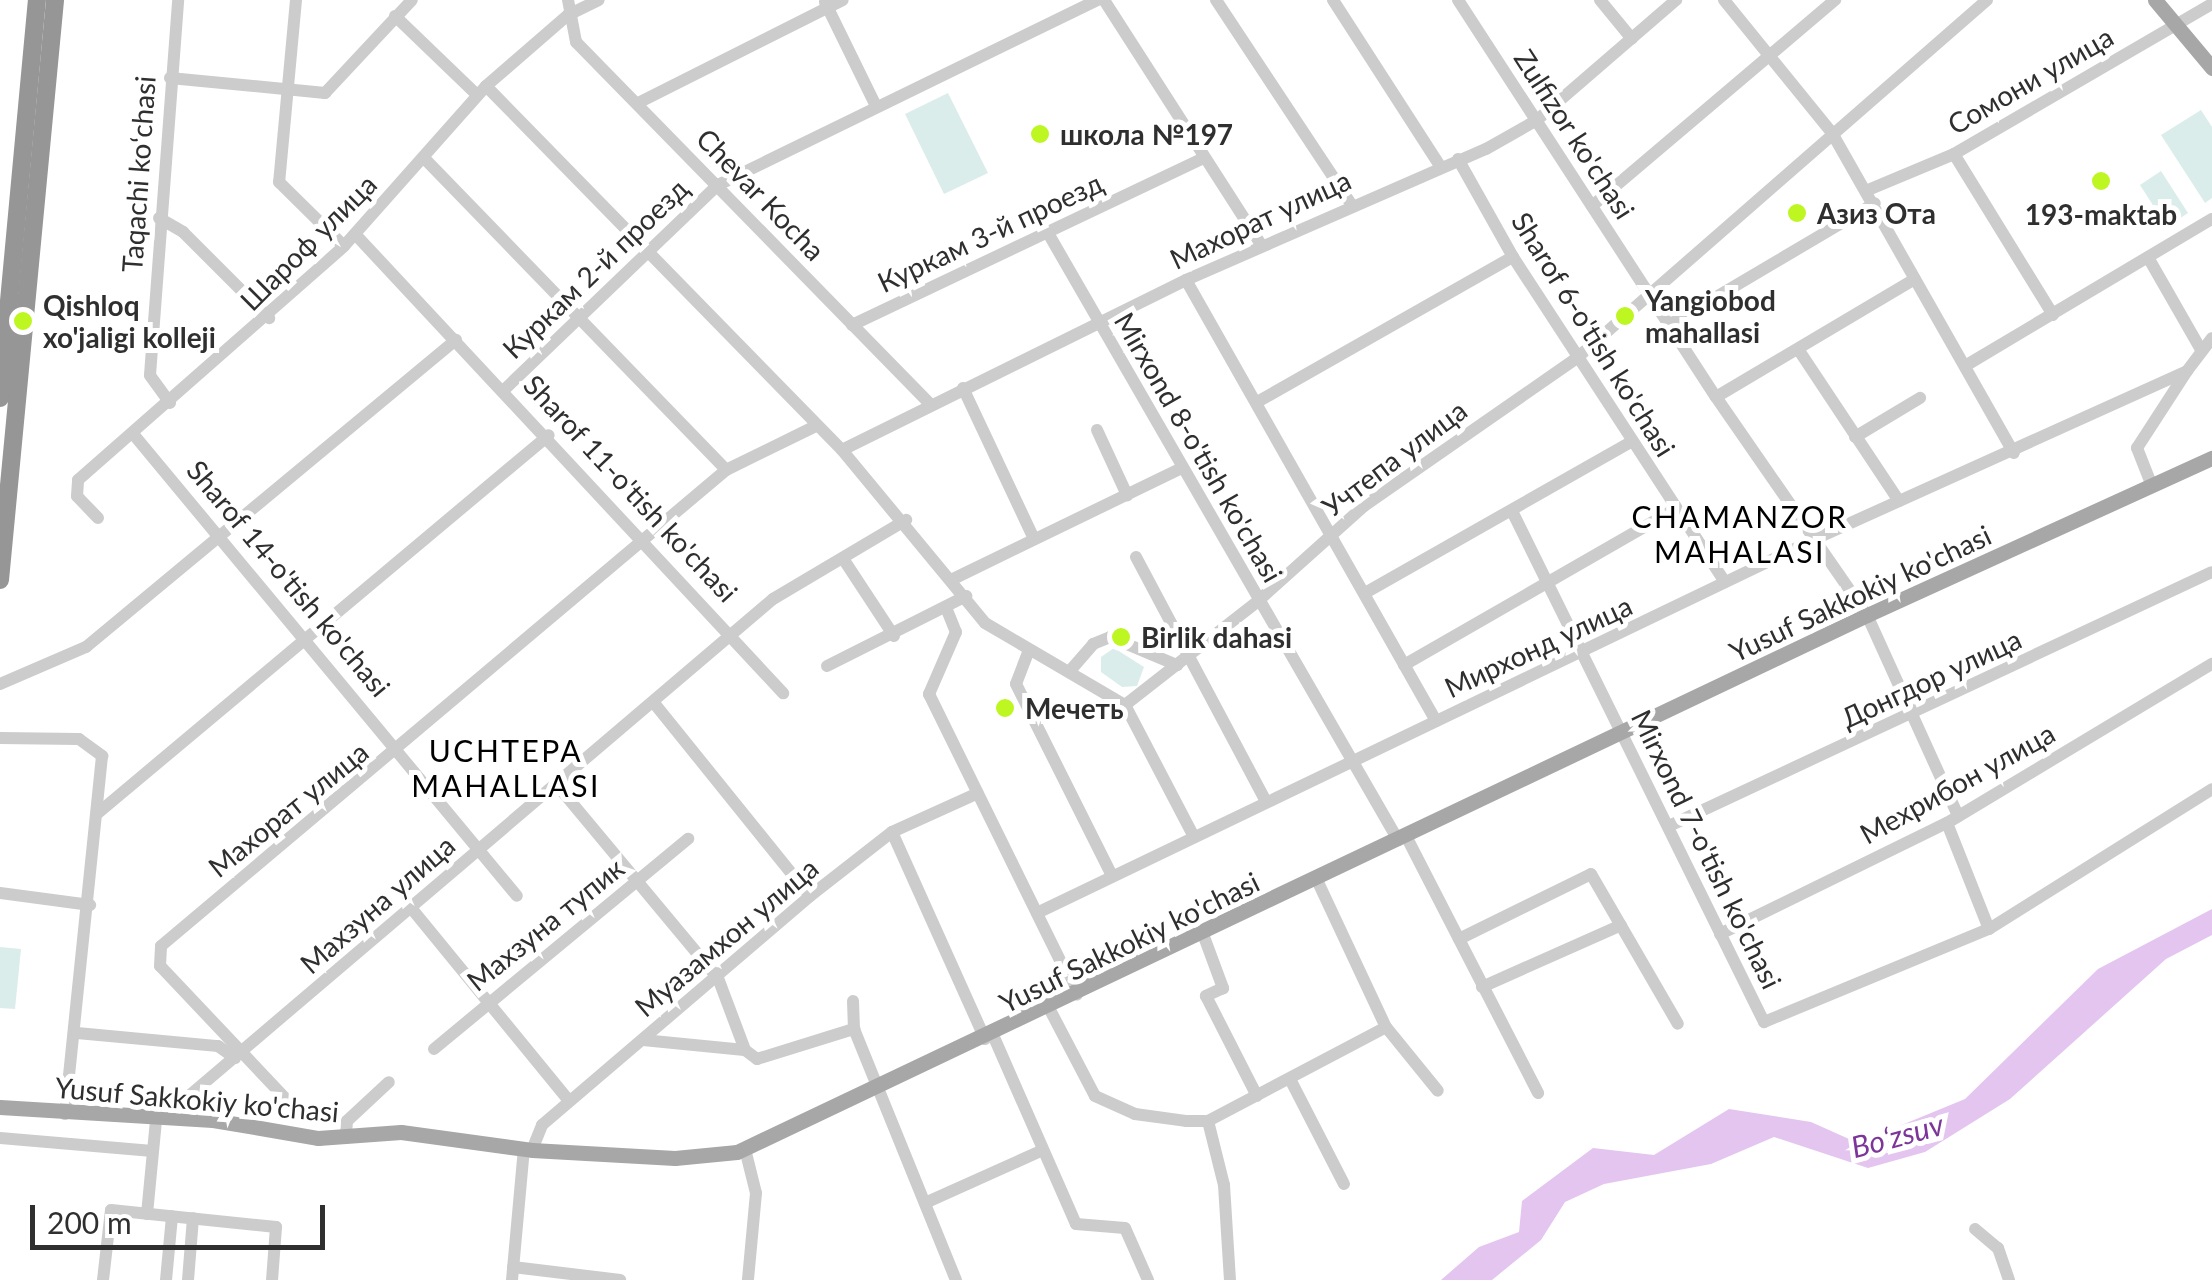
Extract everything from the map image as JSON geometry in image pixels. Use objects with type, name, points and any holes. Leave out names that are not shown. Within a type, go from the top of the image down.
[{"type":"highway","points":[[0,580],[39,69],[37,0]]},
{"type":"highway","points":[[0,398],[39,69],[55,0]]},
{"type":"main road","points":[[2155,0],[2212,68]]},
{"type":"main road","name":"Yusuf Sakkokiy ko'chasi","points":[[0,1107],[178,1119],[346,1138],[410,1132],[528,1150],[693,1158],[745,1149],[1078,995],[1866,615],[2212,458]]},
{"type":"street","name":"Taqachi koʻchasi","points":[[170,403],[150,376],[178,0]]},
{"type":"street","points":[[296,0],[279,182],[344,246]]},
{"type":"street","points":[[170,78],[324,92],[412,0]]},
{"type":"street","name":"Шароф улица","points":[[98,518],[74,488],[269,318],[344,246],[482,90],[568,7],[599,0]]},
{"type":"street","points":[[638,103],[826,4],[843,0]]},
{"type":"street","points":[[1100,0],[1262,246]]},
{"type":"street","name":"Куркам 2-й проезд","points":[[505,388],[718,186],[875,104],[1100,0]]},
{"type":"street","points":[[1216,0],[1351,204]]},
{"type":"street","points":[[1333,0],[1440,166]]},
{"type":"street","name":"Zulfizor ko'chasi","points":[[1458,0],[1716,397],[1866,615],[1953,820],[1989,929]]},
{"type":"street","points":[[1600,0],[1632,39]]},
{"type":"street","name":"Махорат улица","points":[[842,450],[929,403],[1186,280],[1537,120],[1676,0]]},
{"type":"street","points":[[1724,0],[1832,133],[1872,196],[2014,453]]},
{"type":"street","points":[[1592,206],[1834,0]]},
{"type":"street","name":"Учтепа улица","points":[[1126,705],[1258,600],[1364,506],[1578,357],[1987,0]]},
{"type":"street","points":[[826,4],[875,104]]},
{"type":"street","name":"Сомони улица","points":[[1669,324],[1872,196],[1954,154],[2212,4]]},
{"type":"street","name":"Chevar Kocha","points":[[568,7],[576,42],[929,403]]},
{"type":"street","points":[[395,16],[482,90],[650,252],[906,520],[985,623],[1126,705],[1194,837]]},
{"type":"street","points":[[1954,154],[2053,315]]},
{"type":"street","points":[[424,158],[726,470]]},
{"type":"street","name":"Куркам 3-й проезд","points":[[852,325],[1204,158]]},
{"type":"street","name":"Sharof 6-o'tish ko'chasi","points":[[1458,159],[1513,256],[1725,582]]},
{"type":"street","points":[[159,218],[183,232],[269,318]]},
{"type":"street","points":[[1965,366],[2212,220]]},
{"type":"street","name":"Mirxond 8-o'tish ko'chasi","points":[[1048,233],[1258,600],[1402,838],[1538,1093]]},
{"type":"street","name":"Sharof 11-o'tish ko'chasi","points":[[355,234],[549,435],[783,693]]},
{"type":"street","points":[[1259,401],[1513,256]]},
{"type":"street","points":[[2149,259],[2200,348]]},
{"type":"street","points":[[1716,397],[1800,352],[1915,279]]},
{"type":"street","points":[[1186,280],[1259,401],[1436,721]]},
{"type":"street","points":[[2152,486],[2137,448],[2200,348],[2212,338]]},
{"type":"street","points":[[0,684],[86,648],[456,340]]},
{"type":"street","points":[[1800,352],[1898,501]]},
{"type":"street","name":"Мирхонд улица","points":[[1037,914],[1353,760],[1584,654],[1725,582],[1898,501],[2014,453],[2187,370]]},
{"type":"street","points":[[963,388],[1034,539]]},
{"type":"street","points":[[1855,437],[1920,398]]},
{"type":"street","name":"Махорат улица","points":[[302,1117],[160,966],[161,946],[401,748],[726,470],[816,426]]},
{"type":"street","points":[[1097,430],[1127,495]]},
{"type":"street","name":"Sharof 14-o'tish ko'chasi","points":[[134,434],[401,748],[517,896]]},
{"type":"street","points":[[98,813],[549,435]]},
{"type":"street","points":[[1365,592],[1631,442]]},
{"type":"street","points":[[953,580],[1182,468]]},
{"type":"street","points":[[1404,666],[1675,509]]},
{"type":"street","name":"Mirxond 7-o'tish ko'chasi","points":[[1512,512],[1767,1023],[1989,929],[2212,789]]},
{"type":"street","name":"Махзуна улица","points":[[178,1119],[180,1106],[773,600],[906,520]]},
{"type":"street","points":[[1136,557],[1266,802]]},
{"type":"street","points":[[844,560],[894,636]]},
{"type":"street","name":"Донгдор улица","points":[[1669,826],[2212,572]]},
{"type":"street","points":[[827,666],[947,610],[966,596]]},
{"type":"street","points":[[947,610],[956,632],[929,694],[1078,995]]},
{"type":"street","points":[[1069,672],[1093,644],[1110,636],[1177,666]]},
{"type":"street","points":[[1029,650],[1016,684],[1112,876]]},
{"type":"street","name":"Мехрибон улица","points":[[1720,934],[1953,820],[2212,664]]},
{"type":"street","points":[[654,703],[810,896]]},
{"type":"street","points":[[0,738],[90,741],[102,756],[77,1034],[65,1114]]},
{"type":"street","points":[[557,785],[718,978],[745,1050],[757,1060],[854,1028]]},
{"type":"street","name":"Муазамхон улица","points":[[528,1150],[542,1125],[810,896],[892,832],[978,792]]},
{"type":"street","points":[[892,832],[1076,1224],[1125,1228],[1148,1280]]},
{"type":"street","name":"Махзуна тупик","points":[[434,1049],[688,838]]},
{"type":"street","points":[[1459,940],[1591,874],[1678,1024]]},
{"type":"street","points":[[1317,880],[1386,1027],[1438,1091]]},
{"type":"street","points":[[0,893],[90,906]]},
{"type":"street","points":[[412,910],[569,1101]]},
{"type":"street","points":[[1482,987],[1621,925]]},
{"type":"street","points":[[1203,934],[1223,988],[1206,996],[1257,1096]]},
{"type":"street","points":[[853,1001],[854,1028],[956,1280]]},
{"type":"street","points":[[1050,1008],[1095,1096],[1105,1104],[1208,1121],[1386,1027]]},
{"type":"street","points":[[77,1034],[218,1046],[240,1054]]},
{"type":"street","points":[[643,1040],[745,1050]]},
{"type":"street","points":[[1290,1080],[1344,1184]]},
{"type":"street","points":[[346,1138],[348,1121],[389,1082]]},
{"type":"street","points":[[147,1214],[156,1120]]},
{"type":"street","points":[[1208,1121],[1224,1185],[1230,1280]]},
{"type":"street","points":[[0,1138],[152,1151]]},
{"type":"street","points":[[745,1149],[756,1193],[748,1280]]},
{"type":"street","points":[[528,1150],[513,1273],[620,1280]]},
{"type":"street","points":[[925,1203],[1044,1150]]},
{"type":"street","points":[[104,1280],[112,1210],[276,1227],[272,1280]]},
{"type":"street","points":[[166,1280],[172,1216]]},
{"type":"street","points":[[188,1280],[193,1218]]},
{"type":"street","points":[[1975,1229],[1998,1248],[2009,1280]]},
{"type":"shaded area","points":[[948,93],[988,173],[944,194],[905,114]]},
{"type":"shaded area","points":[[2201,110],[2212,127],[2212,198],[2205,203],[2161,135]]},
{"type":"shaded area","points":[[2161,171],[2188,213],[2167,227],[2140,185]]},
{"type":"shaded area","points":[[1114,648],[1144,667],[1137,686],[1122,687],[1101,672],[1101,657]]},
{"type":"shaded area","points":[[0,947],[21,949],[15,1009],[0,1008]]},
{"type":"water","name":"Boʻzsuv","points":[[2212,909],[2212,935],[2166,959],[2010,1099],[1925,1152],[1868,1168],[1774,1137],[1711,1164],[1604,1184],[1565,1202],[1541,1240],[1492,1280],[1441,1280],[1479,1247],[1519,1232],[1522,1201],[1593,1148],[1654,1155],[1729,1109],[1811,1122],[1858,1143],[1965,1099],[2098,969]]},
{"type":"place","name":"школа №197","points":[[1040,134]]},
{"type":"place","name":"193-maktab","points":[[2101,181]]},
{"type":"place","name":"Азиз Ота","points":[[1797,213]]},
{"type":"place","name":"Yangiobod mahallasi","points":[[1625,316]]},
{"type":"place","name":"Qishloq xo'jaligi kolleji","points":[[23,321]]},
{"type":"place","name":"Birlik dahasi","points":[[1121,637]]},
{"type":"place","name":"Мечеть","points":[[1005,708]]},
{"type":"district","name":"CHAMANZOR MAHALASI","points":[[1740,533]]},
{"type":"district","name":"UCHTEPA MAHALLASI","points":[[506,767]]}]
